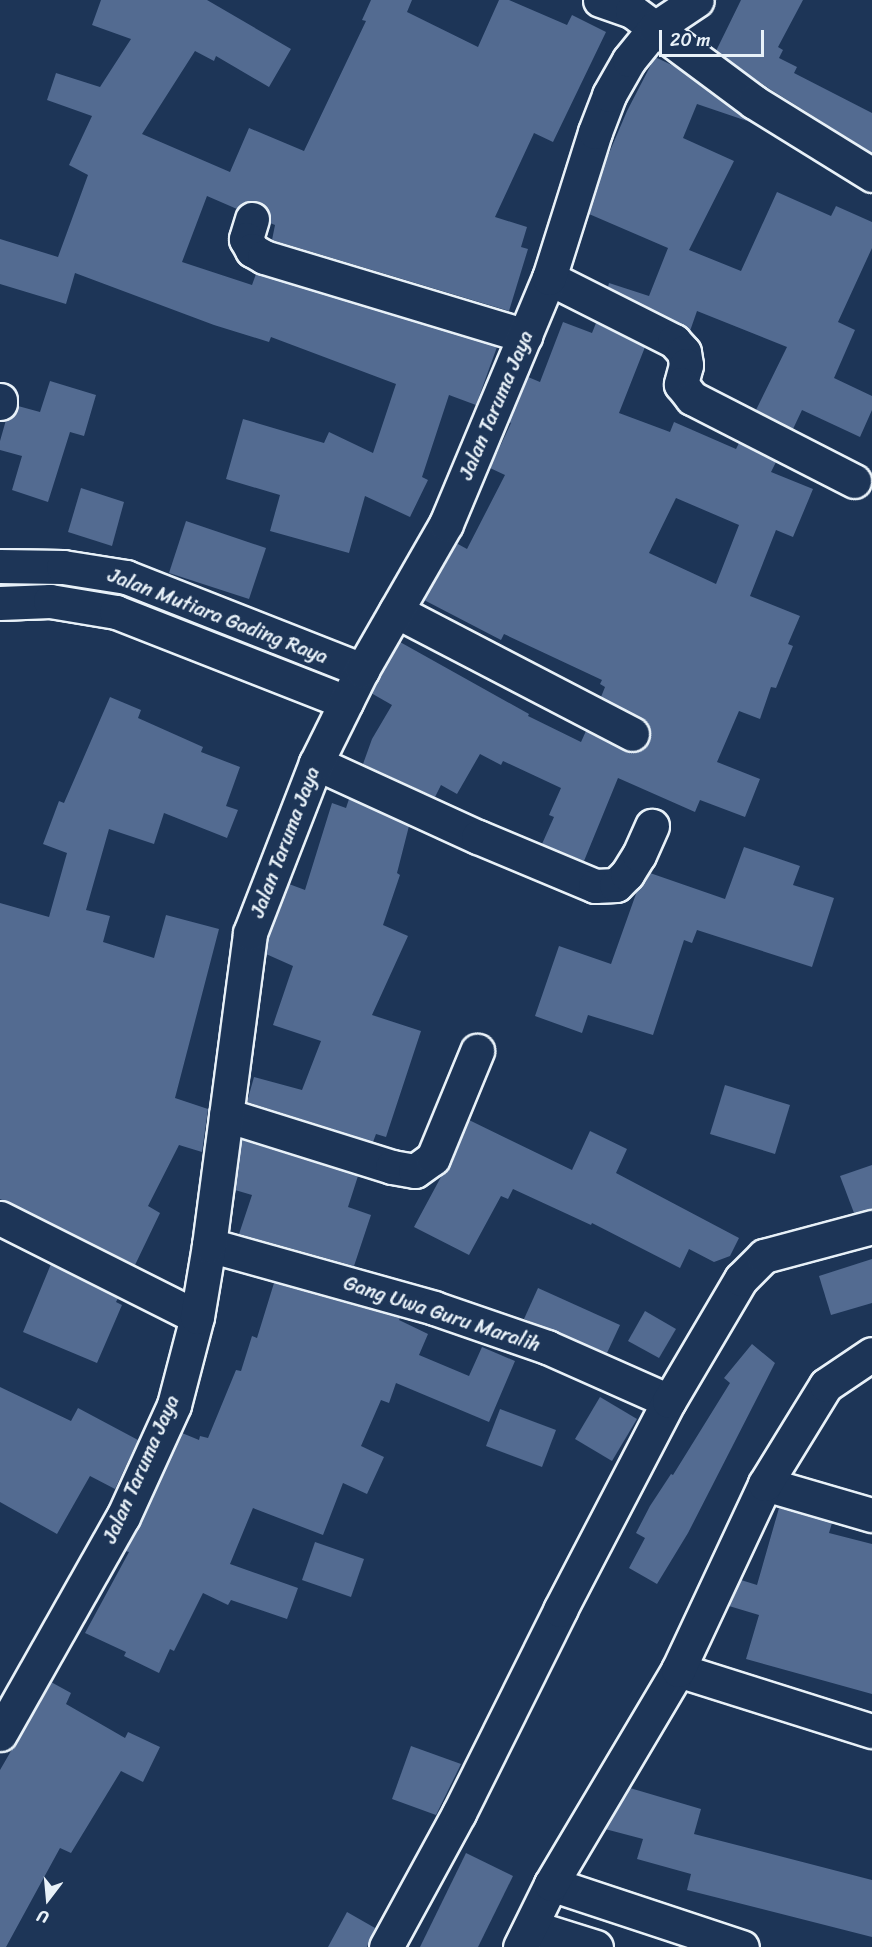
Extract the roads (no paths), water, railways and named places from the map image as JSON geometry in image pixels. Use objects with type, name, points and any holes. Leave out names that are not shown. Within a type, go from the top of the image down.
[{"type":"street","points":[[600,0],[653,17],[754,102],[872,176]]},
{"type":"street","name":"Jalan Taruma Jaya","points":[[0,1734],[123,1517],[174,1405],[197,1317],[209,1245],[250,933],[316,763],[362,670],[446,524],[549,278],[609,95],[653,17],[697,0]]},
{"type":"street","points":[[252,219],[246,239],[252,250],[264,257],[525,336]]},
{"type":"street","points":[[549,278],[674,341],[684,352],[686,365],[681,384],[692,398],[854,481]]},
{"type":"street","name":"Jalan Mutiara Gading Raya","points":[[0,566],[63,567],[126,577],[362,670]]},
{"type":"street","points":[[116,612],[126,577]]},
{"type":"street","name":"Jalan Mutiara Gading Raya","points":[[0,603],[50,602],[116,612],[346,702]]},
{"type":"street","points":[[396,611],[632,734]]},
{"type":"street","points":[[316,763],[478,837],[596,886],[616,885],[639,855],[652,826]]},
{"type":"street","points":[[226,1115],[392,1167],[415,1171],[433,1158],[477,1051]]},
{"type":"street","points":[[0,1218],[197,1317]]},
{"type":"street","points":[[386,1947],[459,1813],[560,1610],[669,1401],[741,1279],[764,1256],[872,1227]]},
{"type":"street","name":"Gang Uwa Guru Maralih","points":[[209,1245],[434,1308],[547,1347],[669,1401]]},
{"type":"street","points":[[596,1947],[526,1937],[551,1884],[678,1670],[765,1484],[826,1385],[872,1354]]},
{"type":"street","points":[[765,1484],[872,1515]]},
{"type":"street","points":[[678,1670],[872,1731]]},
{"type":"street","points":[[551,1884],[741,1947]]}]
